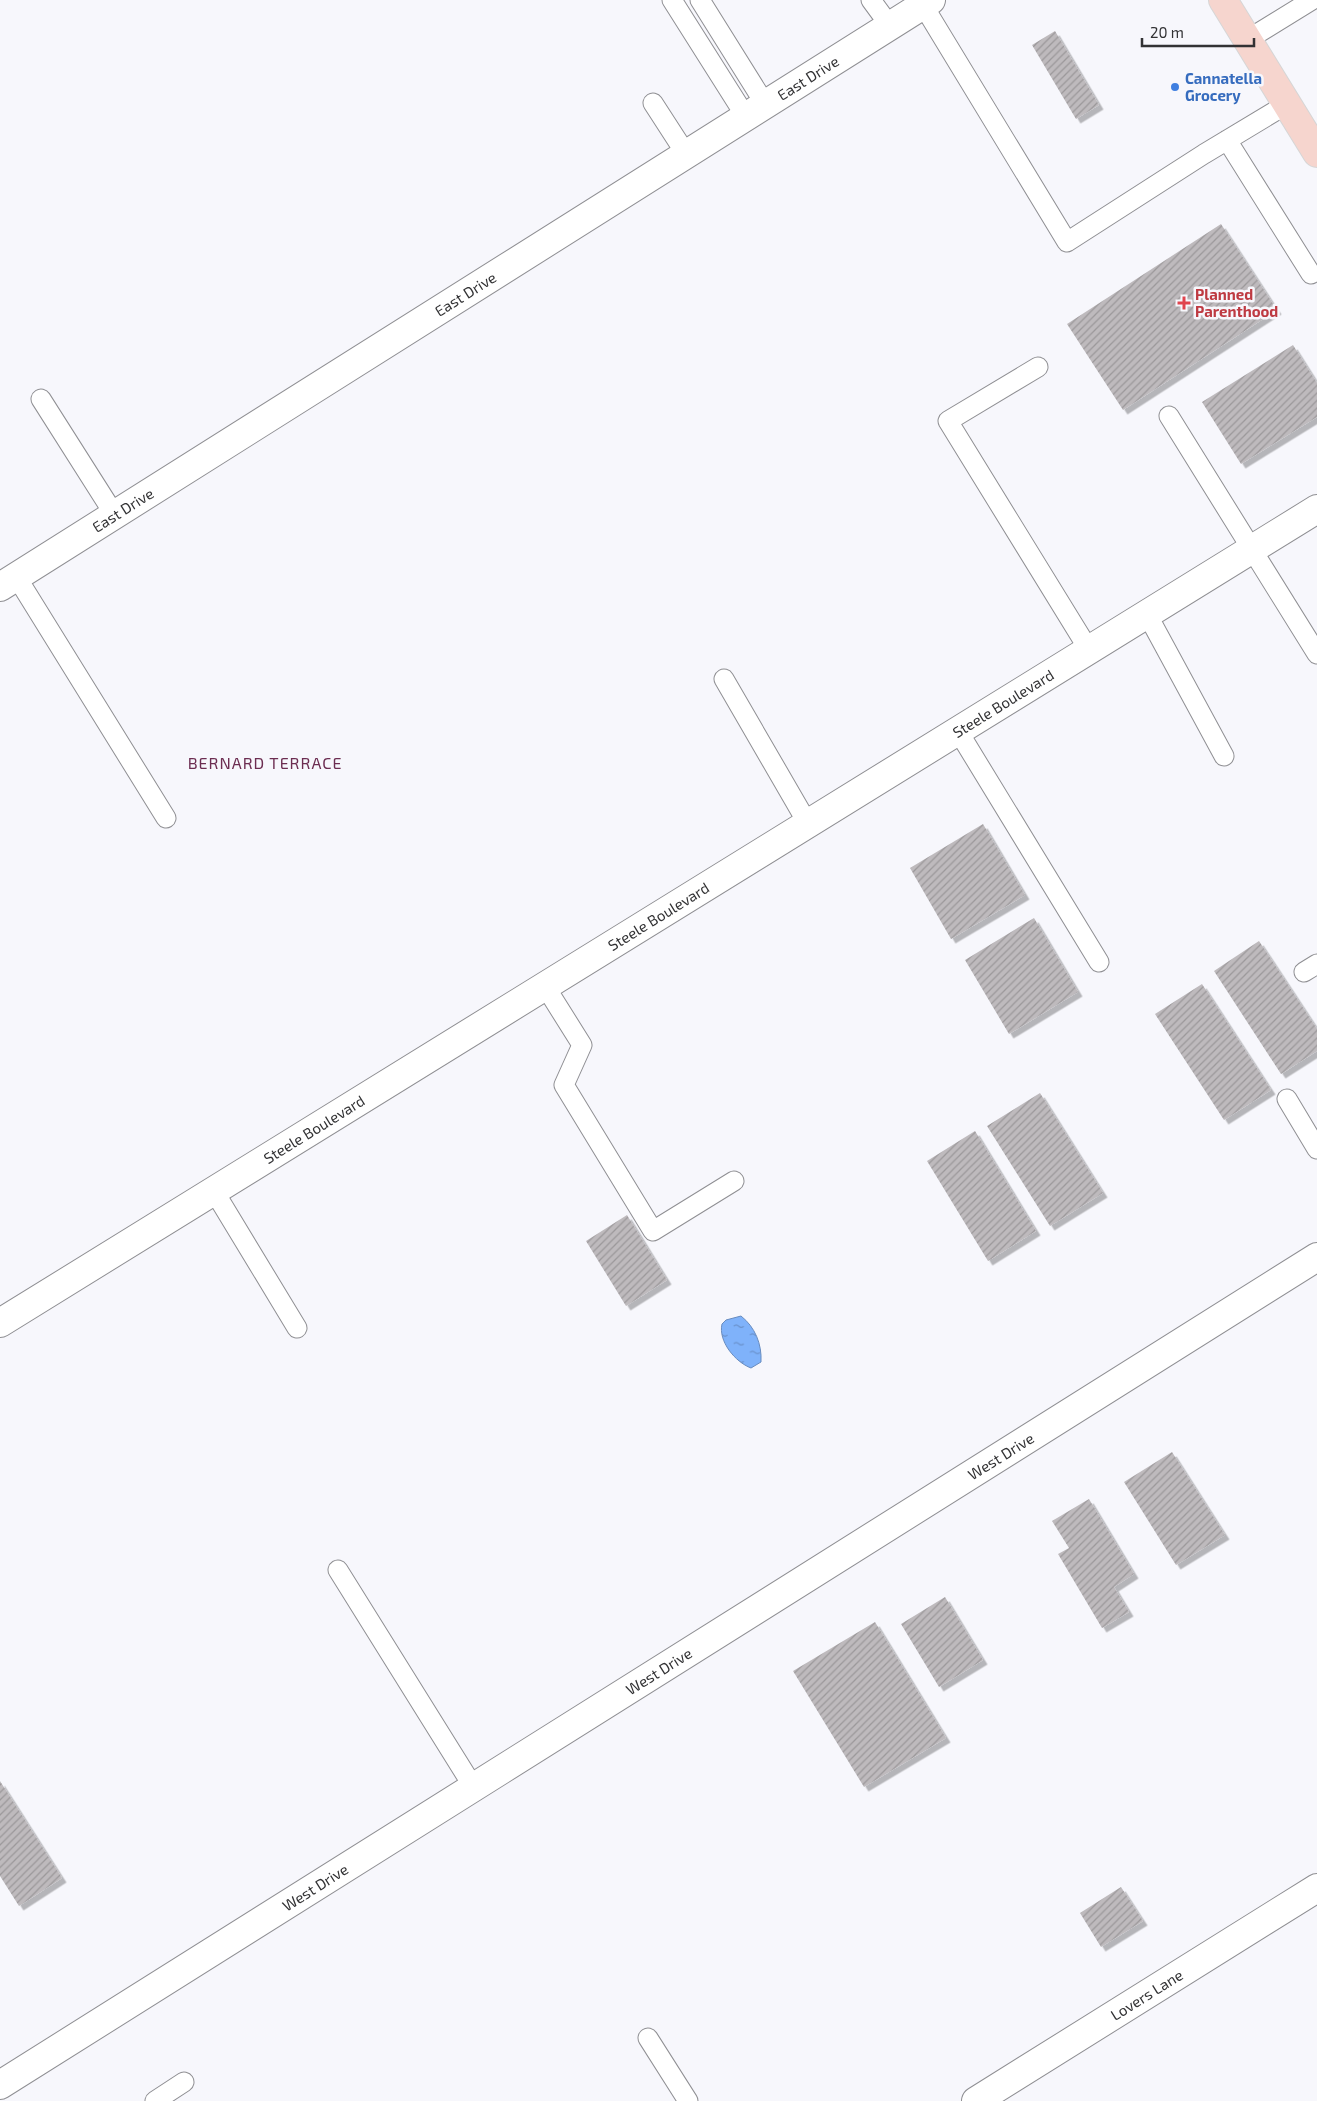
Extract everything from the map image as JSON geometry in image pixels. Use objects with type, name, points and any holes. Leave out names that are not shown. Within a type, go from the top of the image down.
[{"type":"main road","points":[[1223,0],[1317,153]]},
{"type":"street","name":"East Drive","points":[[8,582],[927,2]]},
{"type":"street","name":"Steele Boulevard","points":[[0,1323],[1317,508]]},
{"type":"street","name":"West Drive","points":[[0,2085],[1317,1257]]},
{"type":"street","name":"Lovers Lane","points":[[992,2097],[1317,1888]]},
{"type":"lane","points":[[672,0],[755,111]]},
{"type":"lane","points":[[700,0],[755,111]]},
{"type":"lane","points":[[871,0],[890,26]]},
{"type":"lane","points":[[1247,40],[1312,0]]},
{"type":"lane","points":[[927,2],[1067,242],[1287,104]]},
{"type":"lane","points":[[653,103],[686,154]]},
{"type":"lane","points":[[1227,140],[1311,274]]},
{"type":"lane","points":[[1038,367],[948,421],[1089,650]]},
{"type":"lane","points":[[41,399],[114,514]]},
{"type":"lane","points":[[1169,416],[1317,654]]},
{"type":"lane","points":[[8,582],[166,818]]},
{"type":"lane","points":[[1147,614],[1224,756]]},
{"type":"lane","points":[[724,680],[808,824]]},
{"type":"lane","points":[[958,731],[1099,962]]},
{"type":"lane","points":[[545,986],[582,1045],[564,1085],[653,1231],[734,1182]]},
{"type":"lane","points":[[1287,1099],[1317,1149]]},
{"type":"lane","points":[[214,1191],[296,1328]]},
{"type":"lane","points":[[338,1570],[474,1788]]},
{"type":"lane","points":[[648,2038],[688,2101]]},
{"type":"lane","points":[[155,2101],[184,2082]]},
{"type":"water","points":[[741,1316],[750,1325],[759,1342],[761,1362],[751,1368],[739,1361],[729,1350],[721,1331],[722,1324],[726,1320]]},
{"type":"building","points":[[1055,31],[1099,105],[1076,119],[1032,45]]},
{"type":"building","points":[[1221,224],[1277,310],[1123,410],[1067,324]]},
{"type":"building","points":[[1293,345],[1317,383],[1317,417],[1241,464],[1202,402]]},
{"type":"building","points":[[983,824],[1025,895],[951,939],[910,868]]},
{"type":"building","points":[[1034,918],[1078,992],[1009,1034],[965,960]]},
{"type":"building","points":[[1259,941],[1317,1029],[1317,1051],[1281,1074],[1214,971]]},
{"type":"building","points":[[1202,984],[1271,1090],[1224,1120],[1155,1014]]},
{"type":"building","points":[[1040,1093],[1103,1193],[1050,1226],[987,1126]]},
{"type":"building","points":[[975,1131],[1036,1231],[988,1261],[927,1161]]},
{"type":"building","points":[[627,1215],[667,1280],[626,1306],[586,1241]]},
{"type":"building","points":[[1172,1452],[1225,1535],[1176,1565],[1124,1482]]},
{"type":"building","points":[[1089,1499],[1134,1574],[1114,1587],[1129,1612],[1102,1628],[1058,1554],[1069,1548],[1052,1521]]},
{"type":"building","points":[[945,1597],[983,1660],[939,1687],[901,1624]]},
{"type":"building","points":[[875,1622],[946,1738],[864,1787],[793,1671]]},
{"type":"building","points":[[0,1781],[62,1878],[19,1906],[0,1876]]},
{"type":"building","points":[[1121,1887],[1143,1921],[1101,1947],[1080,1913]]},
{"type":"place","name":"Cannatella Grocery","points":[[1175,87]]},
{"type":"place","name":"Planned Parenthood","points":[[1184,303]]},
{"type":"district","name":"BERNARD TERRACE","points":[[265,762]]}]
